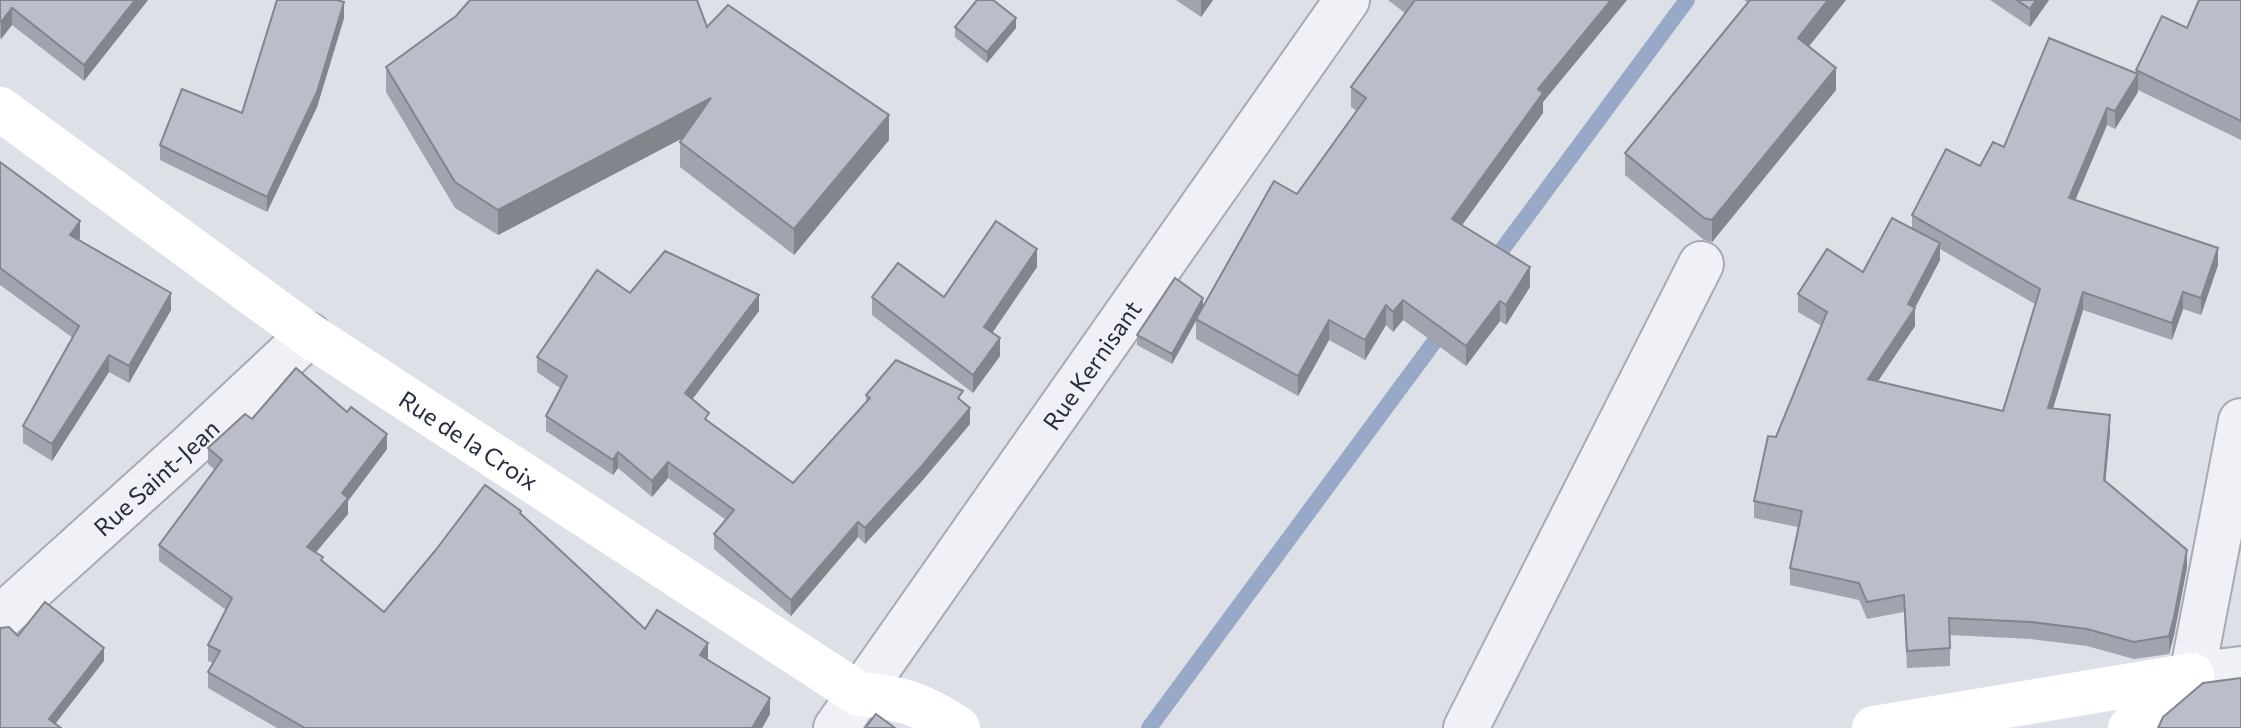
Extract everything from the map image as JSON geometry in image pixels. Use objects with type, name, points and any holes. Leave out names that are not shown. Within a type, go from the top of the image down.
[{"type":"street","name":"Rue Kernisant","points":[[848,711],[1347,0]]},
{"type":"street","name":"Rue de la Croix","points":[[0,109],[309,335],[848,711],[907,700],[929,709],[958,728]]},
{"type":"street","points":[[1466,728],[1701,264]]},
{"type":"street","name":"Rue Saint-Jean","points":[[0,618],[309,335]]},
{"type":"street","points":[[2130,728],[2192,675],[2241,421]]},
{"type":"street","points":[[1874,728],[2241,669]]},
{"type":"building","points":[[0,0],[135,0],[84,65],[12,8],[0,22]]},
{"type":"building","points":[[277,0],[344,2],[317,92],[267,197],[160,145],[182,89],[242,113]]},
{"type":"building","points":[[470,0],[697,0],[707,27],[728,5],[889,115],[794,229],[680,142],[711,98],[498,210],[455,182],[386,67],[456,16]]},
{"type":"building","points":[[977,0],[993,0],[1016,18],[987,52],[955,27]]},
{"type":"building","points":[[1415,0],[1611,0],[1538,89],[1543,93],[1452,219],[1530,267],[1506,305],[1500,301],[1466,346],[1403,300],[1393,312],[1386,305],[1365,340],[1329,320],[1298,376],[1196,319],[1274,181],[1297,194],[1366,98],[1351,87]]},
{"type":"building","points":[[1750,0],[1828,0],[1798,38],[1836,68],[1712,220],[1704,218],[1625,153]]},
{"type":"building","points":[[2017,0],[2036,0],[2030,9]]},
{"type":"building","points":[[2199,0],[2241,0],[2241,121],[2136,70],[2162,16],[2187,28]]},
{"type":"building","points":[[2049,38],[2138,74],[2115,111],[2107,108],[2069,198],[2218,248],[2201,298],[2183,292],[2172,323],[2083,292],[2048,408],[2110,415],[2104,480],[2187,550],[2174,617],[2169,636],[2134,642],[2087,629],[2031,622],[1949,618],[1950,648],[1907,651],[1904,595],[1867,602],[1859,583],[1790,568],[1802,511],[1754,501],[1768,436],[1776,437],[1827,312],[1798,294],[1827,249],[1863,272],[1892,218],[1940,243],[1908,304],[1915,308],[1868,379],[2003,411],[2040,289],[1912,215],[1946,149],[1980,166],[1993,142],[2004,147]]},
{"type":"building","points":[[0,162],[80,221],[70,235],[171,293],[129,366],[109,355],[52,444],[23,426],[79,326],[0,268]]},
{"type":"building","points":[[996,221],[1037,249],[984,327],[1000,338],[973,375],[872,297],[898,263],[944,297]]},
{"type":"building","points":[[665,251],[759,295],[685,393],[709,413],[705,419],[793,483],[870,398],[866,395],[896,360],[963,391],[958,398],[970,408],[865,528],[858,522],[791,600],[714,534],[734,510],[668,462],[652,481],[618,452],[613,460],[546,416],[567,376],[537,357],[597,270],[630,293]]},
{"type":"building","points":[[1175,278],[1203,298],[1172,354],[1137,335]]},
{"type":"building","points":[[296,368],[347,412],[351,407],[387,434],[342,493],[348,498],[307,547],[323,557],[321,560],[384,612],[485,485],[521,511],[645,629],[657,610],[708,643],[700,655],[770,698],[752,728],[305,728],[208,672],[220,651],[208,645],[232,598],[159,545],[222,460],[208,448],[245,414],[252,419]]},
{"type":"building","points":[[45,602],[104,648],[49,719],[61,728],[0,728],[0,628],[9,627],[18,636]]},
{"type":"building","points":[[2241,678],[2241,728],[2158,728],[2163,717],[2203,683]]},
{"type":"building","points":[[876,714],[895,728],[865,728]]},
{"type":"waterway","points":[[1490,266],[1687,0]]},
{"type":"waterway","points":[[1149,728],[1446,326]]}]
